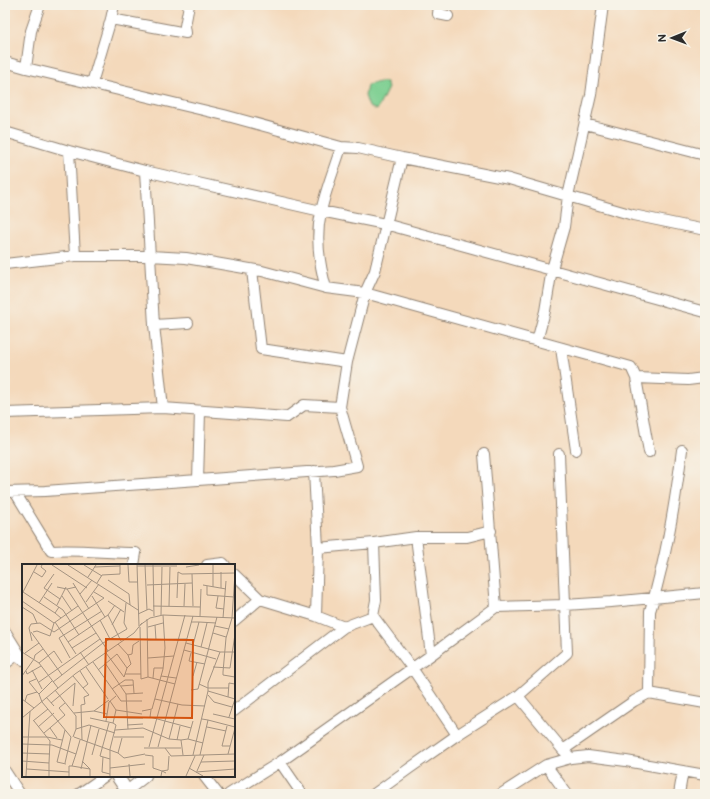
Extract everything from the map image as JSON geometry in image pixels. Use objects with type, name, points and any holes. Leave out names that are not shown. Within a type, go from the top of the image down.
[{"type":"main road","points":[[5,634],[20,657]]},
{"type":"main road","points":[[118,777],[128,792]]},
{"type":"street","points":[[26,68],[31,31],[40,5]]},
{"type":"street","points":[[92,83],[114,5]]},
{"type":"street","points":[[111,19],[186,33],[185,26],[189,5]]},
{"type":"street","points":[[439,5],[438,14],[448,16]]},
{"type":"street","points":[[536,341],[545,311],[552,269],[564,227],[568,196],[591,95],[603,5]]},
{"type":"street","points":[[5,62],[224,116],[341,147],[358,148],[509,179],[633,215],[705,230]]},
{"type":"street","points":[[585,124],[705,155]]},
{"type":"street","points":[[5,132],[68,151],[145,171],[385,224],[705,312]]},
{"type":"street","points":[[326,288],[320,269],[318,234],[321,211],[341,147]]},
{"type":"street","points":[[68,151],[75,256]]},
{"type":"street","points":[[10,492],[334,470],[357,466],[340,407],[347,362],[365,293],[375,271],[402,158]]},
{"type":"street","points":[[145,171],[154,325],[163,408]]},
{"type":"street","points":[[5,264],[75,256],[150,256],[186,258],[252,270],[326,288],[365,293],[631,367],[636,378],[649,452]]},
{"type":"street","points":[[252,270],[261,349],[347,362]]},
{"type":"street","points":[[154,325],[188,323]]},
{"type":"street","points":[[562,348],[576,450]]},
{"type":"street","points":[[636,378],[688,380],[704,378],[705,372]]},
{"type":"street","points":[[5,413],[163,408],[200,412],[287,417],[304,405],[340,407]]},
{"type":"street","points":[[198,480],[200,412]]},
{"type":"street","points":[[649,693],[650,611],[665,553],[676,496],[682,450]]},
{"type":"street","points":[[484,454],[496,607]]},
{"type":"street","points":[[374,794],[457,735],[518,696],[567,652],[559,454]]},
{"type":"street","points":[[314,471],[318,548],[316,616]]},
{"type":"street","points":[[10,492],[51,551],[70,550],[136,554],[134,564]]},
{"type":"street","points":[[318,548],[374,543],[416,537],[467,538],[491,532]]},
{"type":"street","points":[[416,537],[431,655]]},
{"type":"street","points":[[374,543],[376,600],[373,616],[412,668],[457,735]]},
{"type":"street","points":[[235,575],[260,599],[316,616],[344,627]]},
{"type":"street","points":[[229,794],[280,762],[496,607],[565,605],[654,599],[705,593]]},
{"type":"street","points":[[235,620],[260,599]]},
{"type":"street","points":[[235,710],[344,627],[373,616]]},
{"type":"street","points":[[5,664],[20,657]]},
{"type":"street","points":[[563,750],[634,701],[649,693],[705,703]]},
{"type":"street","points":[[518,696],[571,758]]},
{"type":"street","points":[[501,794],[546,765],[571,758],[588,756],[705,775]]},
{"type":"street","points":[[280,762],[302,794]]},
{"type":"street","points":[[546,765],[567,794]]},
{"type":"street","points":[[5,771],[20,794]]},
{"type":"street","points":[[679,794],[683,771]]},
{"type":"street","points":[[79,794],[104,777]]},
{"type":"street","points":[[128,792],[145,777]]},
{"type":"street","points":[[205,777],[218,794]]},
{"type":"green space","points":[[386,82],[388,88],[377,110],[369,107],[365,96],[367,85]]}]
